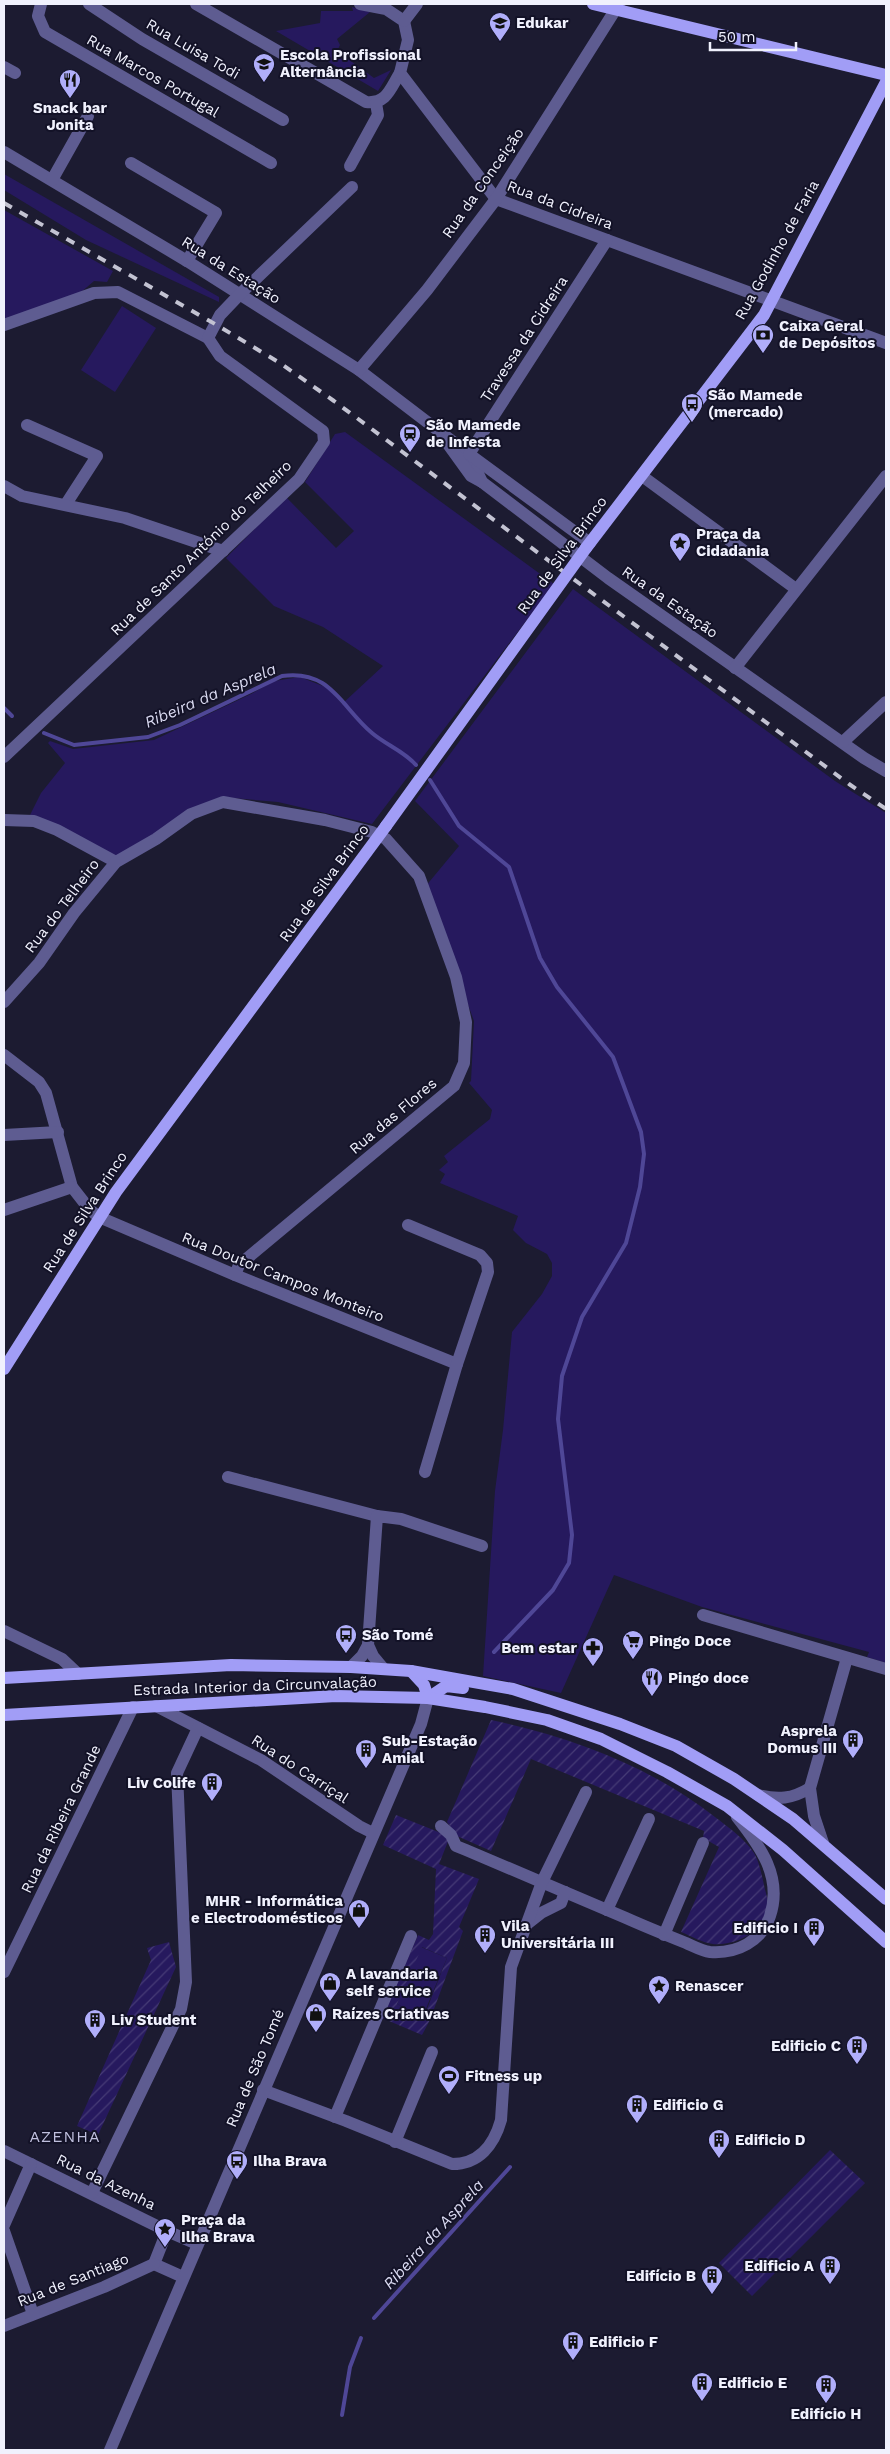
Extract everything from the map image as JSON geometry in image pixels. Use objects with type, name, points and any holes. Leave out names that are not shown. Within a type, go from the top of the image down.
[{"type":"main road","points":[[593,4],[618,7],[886,75]]},
{"type":"main road","name":"Rua Godinho de Faria","points":[[682,425],[764,315],[886,82]]},
{"type":"main road","name":"Rua de Silva Brinco","points":[[4,1369],[99,1217],[130,1172],[588,546],[682,425]]},
{"type":"main road","points":[[4,1678],[231,1665],[351,1666],[411,1671],[513,1689],[620,1724],[676,1746],[758,1795],[823,1843],[886,1899]]},
{"type":"main road","points":[[411,1671],[424,1685],[428,1698],[446,1686],[503,1696],[513,1689]]},
{"type":"main road","name":"Estrada Interior da Circunvalação","points":[[4,1715],[336,1696],[428,1698],[485,1707],[547,1720],[602,1739],[667,1772],[727,1806],[783,1850],[886,1942]]},
{"type":"street","name":"Rua Marcos Portugal","points":[[41,4],[38,16],[45,32],[271,163]]},
{"type":"street","name":"Rua Luisa Todi","points":[[90,4],[142,39],[283,120]]},
{"type":"street","points":[[196,4],[366,102],[376,103],[384,100],[400,73],[408,40],[404,21],[386,9],[360,4]]},
{"type":"street","points":[[404,21],[417,4]]},
{"type":"street","name":"Rua da Conceição","points":[[359,370],[427,290],[496,199],[618,7]]},
{"type":"street","points":[[4,67],[16,73]]},
{"type":"street","name":"Rua da Cidreira","points":[[400,73],[496,199],[770,302],[886,342]]},
{"type":"street","points":[[350,166],[378,115],[376,103]]},
{"type":"street","points":[[52,180],[88,116]]},
{"type":"street","name":"Rua da Estação","points":[[4,152],[187,261],[359,370],[588,546]]},
{"type":"street","points":[[131,163],[216,213],[187,261]]},
{"type":"street","points":[[4,325],[94,293],[118,292],[208,338],[220,315],[240,294],[352,187]]},
{"type":"street","name":"Travessa da Cidreira","points":[[469,454],[607,240]]},
{"type":"street","name":"Rua de Santo António do Telheiro","points":[[4,757],[299,479],[324,442],[323,431],[220,356],[208,338]]},
{"type":"street","points":[[27,425],[97,456],[66,504]]},
{"type":"street","name":"Rua da Estação","points":[[434,427],[471,476],[482,482],[608,578],[735,668],[886,770]]},
{"type":"street","name":"Rua da Estação","points":[[469,454],[482,482]]},
{"type":"street","points":[[642,476],[796,590]]},
{"type":"street","points":[[735,668],[886,476]]},
{"type":"street","points":[[4,486],[22,496],[125,518],[223,550]]},
{"type":"street","points":[[843,742],[886,702]]},
{"type":"street","name":"Rua do Telheiro","points":[[4,1002],[39,963],[74,913],[116,862],[156,839],[191,814],[223,802],[382,830]]},
{"type":"street","points":[[4,820],[34,821],[57,830],[116,862]]},
{"type":"street","name":"Rua das Flores","points":[[235,1275],[239,1265],[454,1086],[464,1063],[466,1022],[462,998],[432,908],[419,876],[386,839],[382,830]]},
{"type":"street","points":[[4,1055],[39,1082],[46,1093],[72,1187],[90,1210],[99,1217]]},
{"type":"street","points":[[4,1135],[58,1132]]},
{"type":"street","points":[[4,1210],[72,1187]]},
{"type":"street","name":"Rua Doutor Campos Monteiro","points":[[99,1217],[235,1275],[457,1364]]},
{"type":"street","points":[[408,1226],[480,1255],[487,1263],[488,1272],[457,1364],[426,1472]]},
{"type":"street","points":[[228,1478],[377,1516],[401,1519],[482,1546]]},
{"type":"street","points":[[351,1666],[362,1656],[368,1645],[377,1516]]},
{"type":"street","points":[[703,1615],[886,1669]]},
{"type":"street","points":[[4,1631],[62,1659],[78,1674]]},
{"type":"street","points":[[368,1645],[373,1656],[383,1668]]},
{"type":"street","points":[[823,1843],[814,1816],[810,1788],[847,1658]]},
{"type":"street","name":"Rua de São Tomé","points":[[110,2450],[421,1724],[428,1698]]},
{"type":"street","name":"Rua do Carriçal","points":[[156,1706],[261,1760],[359,1826],[373,1833]]},
{"type":"street","name":"Rua da Ribeira Grande","points":[[4,1972],[134,1707]]},
{"type":"street","points":[[92,2193],[181,2008],[186,1982],[177,1773],[198,1728]]},
{"type":"street","points":[[758,1795],[778,1799],[791,1798],[810,1788]]},
{"type":"street","points":[[263,2090],[452,2164],[463,2164],[488,2149],[497,2136],[501,2120],[508,1977],[542,1882],[586,1792]]},
{"type":"street","points":[[441,1826],[451,1835],[456,1846],[664,1935],[709,1952],[725,1952],[745,1947],[759,1935],[768,1922],[773,1908],[774,1890],[770,1868],[752,1836],[727,1806]]},
{"type":"street","points":[[607,1910],[649,1819]]},
{"type":"street","points":[[664,1935],[704,1843]]},
{"type":"street","points":[[527,1924],[541,1913],[556,1906],[564,1899],[565,1892]]},
{"type":"street","points":[[556,1906],[589,1902]]},
{"type":"street","points":[[335,2117],[411,1936]]},
{"type":"street","points":[[395,2142],[432,2052]]},
{"type":"street","name":"Rua da Azenha","points":[[4,2151],[167,2230]]},
{"type":"street","points":[[4,2225],[31,2164]]},
{"type":"street","points":[[183,2277],[154,2264],[167,2230],[197,2244]]},
{"type":"street","points":[[4,2231],[33,2314]]},
{"type":"street","name":"Rua de Santiago","points":[[4,2326],[104,2287],[154,2264]]},
{"type":"shaded area","points":[[352,7],[370,12],[337,39],[340,45],[337,51],[374,78],[391,70],[378,91],[276,31],[320,23],[321,11],[353,11]]},
{"type":"shaded area","points":[[4,174],[219,297],[219,302],[86,240],[4,190]]},
{"type":"shaded area","points":[[4,210],[113,271],[107,282],[94,281],[80,293],[4,322]]},
{"type":"shaded area","points":[[122,306],[156,328],[115,392],[81,370]]},
{"type":"shaded area","points":[[345,432],[554,584],[372,824],[278,802],[221,797],[116,857],[29,817],[41,793],[65,763],[48,743],[50,741],[73,749],[154,740],[251,694],[274,681],[300,677],[328,688],[342,704],[383,666],[323,627],[274,606],[226,558],[286,497],[336,548],[354,531],[305,482],[335,434]]},
{"type":"shaded area","points":[[573,589],[835,781],[886,813],[886,1663],[867,1657],[869,1652],[702,1607],[614,1575],[561,1693],[483,1676],[495,1491],[512,1332],[542,1294],[552,1276],[552,1263],[547,1254],[526,1243],[513,1230],[518,1216],[440,1183],[445,1174],[439,1170],[448,1162],[444,1156],[490,1119],[492,1110],[469,1083],[471,1081],[474,1021],[425,887],[459,846],[415,801]]},
{"type":"shaded area","points":[[491,1720],[551,1735],[637,1768],[690,1799],[731,1829],[756,1856],[760,1869],[768,1902],[767,1913],[757,1929],[741,1939],[722,1944],[705,1942],[681,1932],[719,1847],[703,1838],[704,1831],[531,1759],[491,1851],[457,1836],[447,1822]]},
{"type":"shaded area","points":[[396,1815],[446,1835],[449,1839],[439,1864],[479,1879],[459,1927],[463,1931],[431,2017],[425,2014],[447,1958],[422,1947],[397,2004],[430,2020],[422,2035],[382,2018],[418,1935],[429,1940],[433,1934],[436,1869],[383,1845]]},
{"type":"shaded area","points":[[169,1942],[176,1967],[98,2135],[77,2126],[151,1960],[147,1948]]},
{"type":"shaded area","points":[[421,1947],[447,1958],[423,2016],[397,2004]]},
{"type":"shaded area","points":[[830,2150],[865,2183],[752,2296],[719,2263]]},
{"type":"waterway","name":"Ribeira da Asprela","points":[[44,733],[74,745],[148,737],[180,725],[282,676],[299,675],[312,678],[324,684],[334,692],[372,733],[416,765]]},
{"type":"waterway","name":"Ribeira da Asprela","points":[[4,708],[12,716]]},
{"type":"waterway","name":"Ribeira da Asprela","points":[[430,780],[459,826],[509,867],[540,958],[557,987],[613,1057],[641,1132],[644,1154],[640,1187],[626,1243],[582,1317],[562,1376],[558,1419],[572,1535],[569,1563],[553,1590],[494,1652]]},
{"type":"waterway","name":"Ribeira da Asprela","points":[[374,2318],[510,2167]]},
{"type":"waterway","name":"Ribeira da Asprela","points":[[342,2415],[350,2367],[361,2338]]},
{"type":"railway","points":[[4,203],[280,363],[334,401],[849,784],[886,809]]},
{"type":"place","name":"Edukar","points":[[500,42]]},
{"type":"place","name":"Escola Profissional Alternância","points":[[264,83]]},
{"type":"place","name":"Snack bar Jonita","points":[[70,99]]},
{"type":"place","name":"Caixa Geral de Depósitos","points":[[763,354]]},
{"type":"place","name":"São Mamede (mercado)","points":[[692,423]]},
{"type":"place","name":"São Mamede de Infesta","points":[[410,453]]},
{"type":"place","name":"Praça da Cidadania","points":[[680,562]]},
{"type":"place","name":"São Tomé","points":[[346,1654]]},
{"type":"place","name":"Pingo Doce","points":[[633,1660]]},
{"type":"place","name":"Bem estar","points":[[593,1667]]},
{"type":"place","name":"Pingo doce","points":[[652,1697]]},
{"type":"place","name":"Asprela Domus III","points":[[853,1759]]},
{"type":"place","name":"Sub-Estação Amial","points":[[366,1769]]},
{"type":"place","name":"Liv Colife","points":[[212,1802]]},
{"type":"place","name":"MHR - Informática e Electrodomésticos","points":[[359,1929]]},
{"type":"place","name":"Edificio I","points":[[814,1947]]},
{"type":"place","name":"Vila Universitária III","points":[[485,1954]]},
{"type":"place","name":"A lavandaria self service","points":[[330,2002]]},
{"type":"place","name":"Renascer","points":[[659,2005]]},
{"type":"place","name":"Raízes Criativas","points":[[316,2033]]},
{"type":"place","name":"Liv Student","points":[[95,2039]]},
{"type":"place","name":"Edificio C","points":[[857,2065]]},
{"type":"place","name":"Fitness up","points":[[449,2095]]},
{"type":"place","name":"Edificio G","points":[[637,2124]]},
{"type":"place","name":"Edificio D","points":[[719,2159]]},
{"type":"place","name":"Ilha Brava","points":[[237,2180]]},
{"type":"place","name":"Praça da Ilha Brava","points":[[165,2248]]},
{"type":"place","name":"Edificio A","points":[[830,2285]]},
{"type":"place","name":"Edifício B","points":[[712,2295]]},
{"type":"place","name":"Edificio F","points":[[573,2361]]},
{"type":"place","name":"Edificio E","points":[[702,2402]]},
{"type":"place","name":"Edifício H","points":[[826,2404]]},
{"type":"district","name":"AZENHA","points":[[65,2136]]}]
